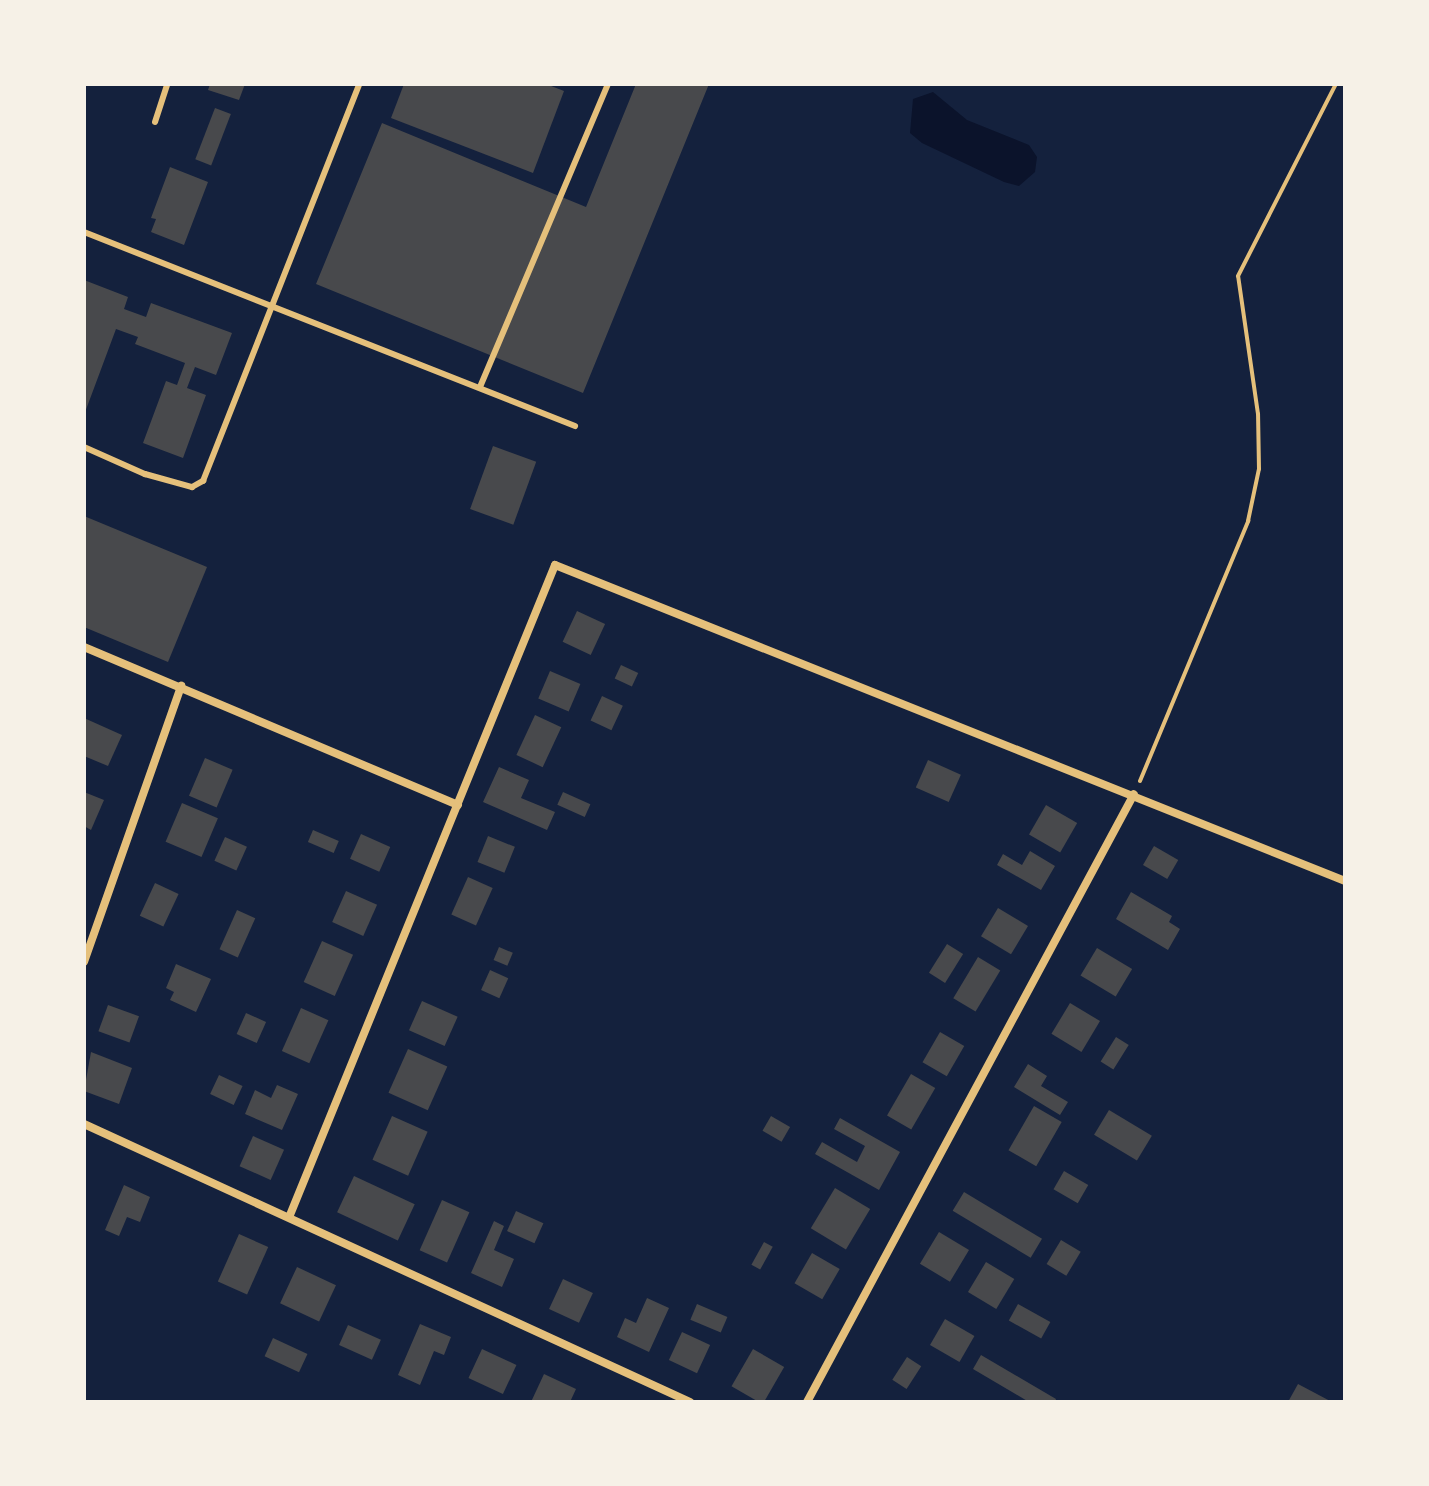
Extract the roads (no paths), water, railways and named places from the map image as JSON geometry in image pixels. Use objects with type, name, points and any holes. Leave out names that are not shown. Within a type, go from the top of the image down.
[{"type":"street","points":[[290,1215],[555,565],[1134,794],[1345,881]]},
{"type":"street","points":[[84,647],[458,805]]},
{"type":"street","points":[[84,962],[181,686]]},
{"type":"street","points":[[807,1402],[1134,794]]},
{"type":"street","points":[[84,1124],[290,1215],[690,1402]]},
{"type":"lane","points":[[155,122],[167,84]]},
{"type":"lane","points":[[84,447],[145,474],[192,487],[203,481],[359,84]]},
{"type":"lane","points":[[480,387],[608,84]]},
{"type":"lane","points":[[84,232],[575,426]]},
{"type":"water","points":[[933,92],[967,120],[1029,145],[1037,157],[1035,172],[1019,186],[1004,182],[922,143],[910,133],[913,99]]}]
